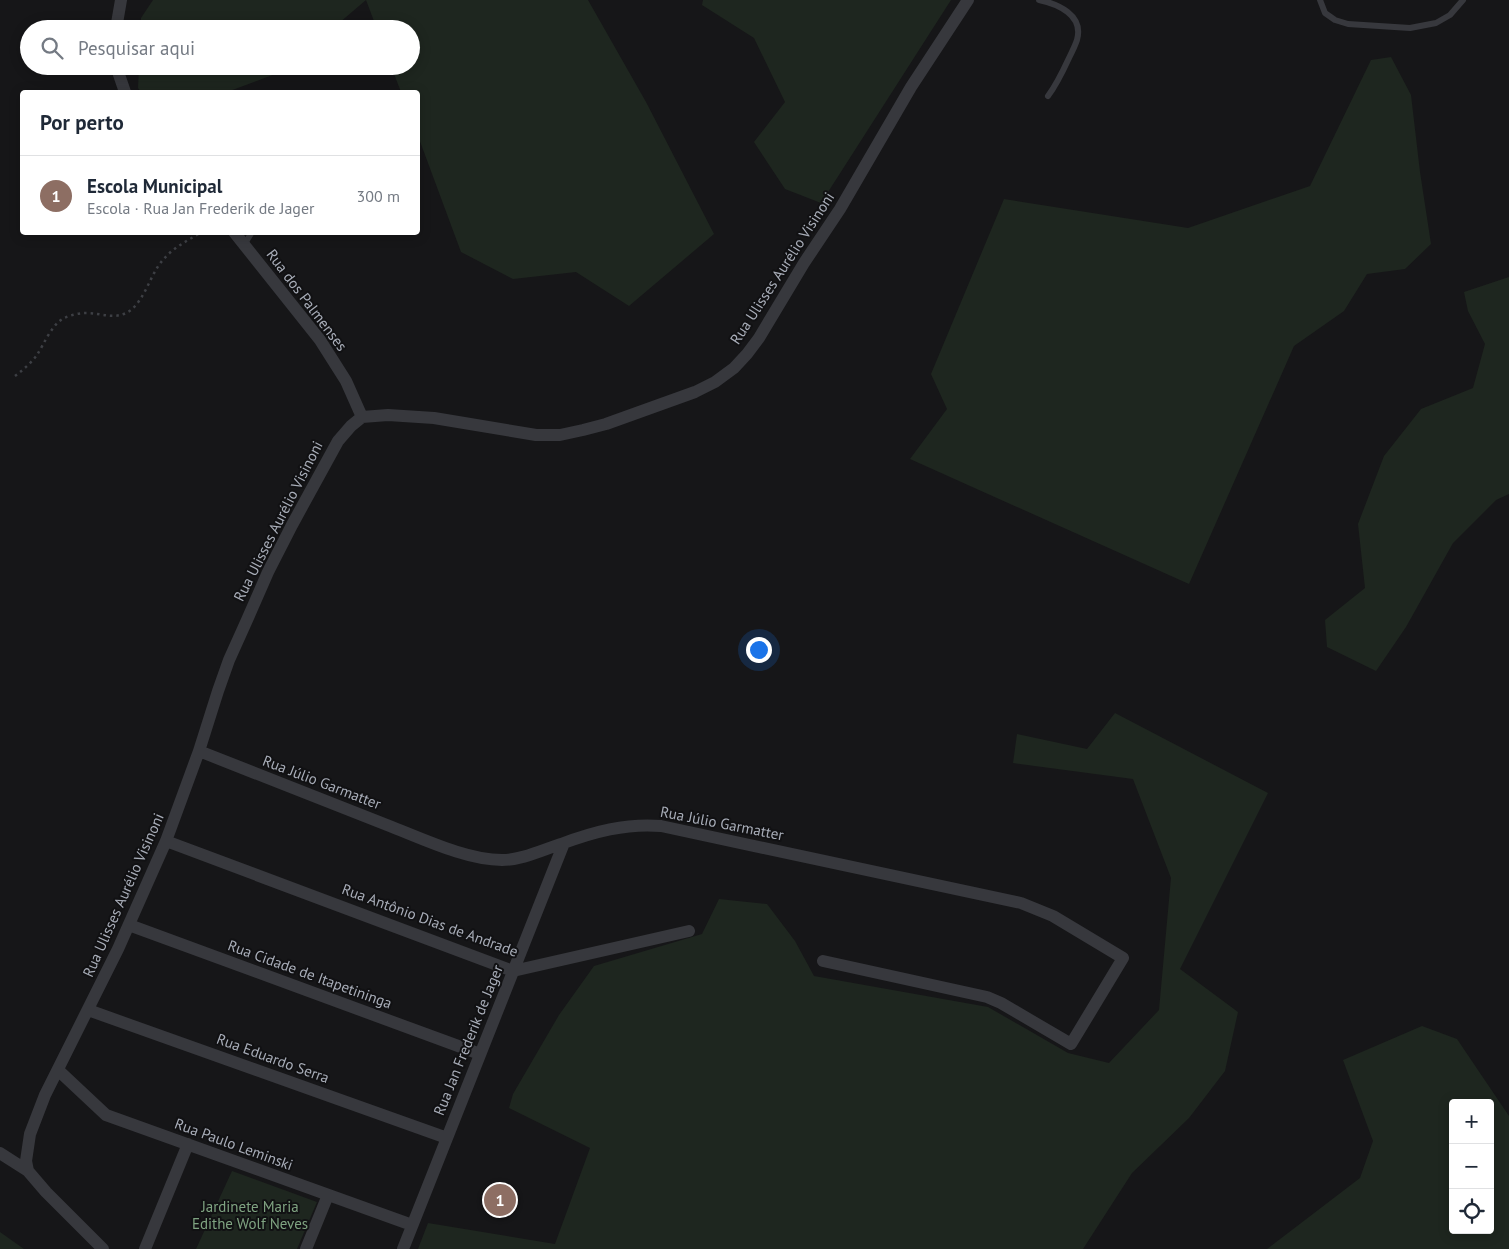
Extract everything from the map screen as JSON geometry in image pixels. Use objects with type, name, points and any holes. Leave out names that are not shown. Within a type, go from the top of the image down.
[{"type":"street","points":[[118,20],[121,0]]},
{"type":"street","name":"Rua Ulisses Aurélio Visinoni","points":[[28,1171],[26,1161],[30,1134],[45,1096],[129,925],[166,841],[199,751],[229,660],[268,572],[333,449],[351,426],[362,417],[388,415],[434,418],[536,435],[560,435],[606,424],[695,392],[715,382],[734,368],[759,338],[840,209],[916,78],[968,0]]},
{"type":"street","points":[[119,75],[124,90]]},
{"type":"street","name":"Rua dos Palmenses","points":[[236,235],[320,340],[346,381],[362,417]]},
{"type":"street","name":"Rua Júlio Garmatter","points":[[199,751],[429,841],[481,858],[504,860],[524,857],[617,827],[642,824],[670,828],[1021,903],[1054,916],[1123,958],[1071,1044],[988,997],[823,961]]},
{"type":"street","name":"Rua Antônio Dias de Andrade","points":[[166,841],[513,971],[689,931]]},
{"type":"street","name":"Rua Jan Frederik de Jager","points":[[403,1249],[564,843]]},
{"type":"street","name":"Rua Cidade de Itapetininga","points":[[129,925],[480,1054]]},
{"type":"street","name":"Rua Eduardo Serra","points":[[88,1010],[447,1138]]},
{"type":"street","name":"Rua Paulo Leminski","points":[[58,1070],[106,1115],[412,1226]]},
{"type":"street","points":[[145,1249],[188,1144]]},
{"type":"street","points":[[0,1153],[28,1171],[46,1192],[103,1249]]},
{"type":"street","points":[[306,1249],[328,1195]]},
{"type":"lane","points":[[1039,0],[1063,8],[1072,16],[1078,31],[1077,40],[1062,73],[1048,96]]},
{"type":"lane","points":[[1320,0],[1324,13],[1335,20],[1348,24],[1410,28],[1436,23],[1450,14],[1463,0]]},
{"type":"lane","points":[[244,245],[250,235]]},
{"type":"path","points":[[15,376],[37,355],[61,319],[86,313],[116,317],[136,306],[157,267],[166,256],[182,243],[197,235]]},
{"type":"green space","points":[[153,0],[366,0],[343,20],[141,20]]},
{"type":"green space","points":[[366,0],[588,0],[646,102],[714,234],[629,306],[576,272],[513,279],[461,252],[420,141],[420,90],[400,90],[394,75],[420,75],[420,20],[374,20]]},
{"type":"green space","points":[[703,0],[951,0],[821,203],[785,189],[754,142],[785,102],[754,38],[702,5]]},
{"type":"green space","points":[[1391,57],[1411,95],[1431,244],[1405,269],[1367,274],[1344,311],[1294,346],[1189,584],[910,459],[947,409],[931,374],[1004,199],[1188,228],[1310,186],[1371,60]]},
{"type":"green space","points":[[139,75],[272,75],[232,90],[140,90]]},
{"type":"green space","points":[[1509,277],[1509,494],[1496,500],[1453,543],[1406,627],[1376,671],[1327,647],[1325,620],[1365,588],[1358,524],[1384,456],[1421,409],[1473,388],[1485,344],[1468,311],[1464,292]]},
{"type":"green space","points":[[1115,713],[1268,793],[1180,969],[1238,1012],[1225,1071],[1189,1118],[1132,1173],[1083,1249],[418,1249],[428,1223],[555,1244],[590,1148],[509,1108],[513,1094],[559,1015],[594,966],[702,934],[719,899],[767,904],[795,941],[814,976],[988,1007],[1068,1053],[1109,1063],[1159,1010],[1171,878],[1133,779],[1013,763],[1017,734],[1087,749]]},
{"type":"green space","points":[[1422,1026],[1457,1039],[1509,1116],[1509,1249],[1267,1249],[1360,1178],[1373,1141],[1343,1060]]},
{"type":"green space","name":"Jardinete Maria Edithe Wolf Neves","points":[[232,1171],[317,1202],[297,1249],[196,1249]]},
{"type":"green space","points":[[0,1232],[24,1249],[0,1249]]},
{"type":"place","name":"Escola Municipal","points":[[500,1200]]}]
